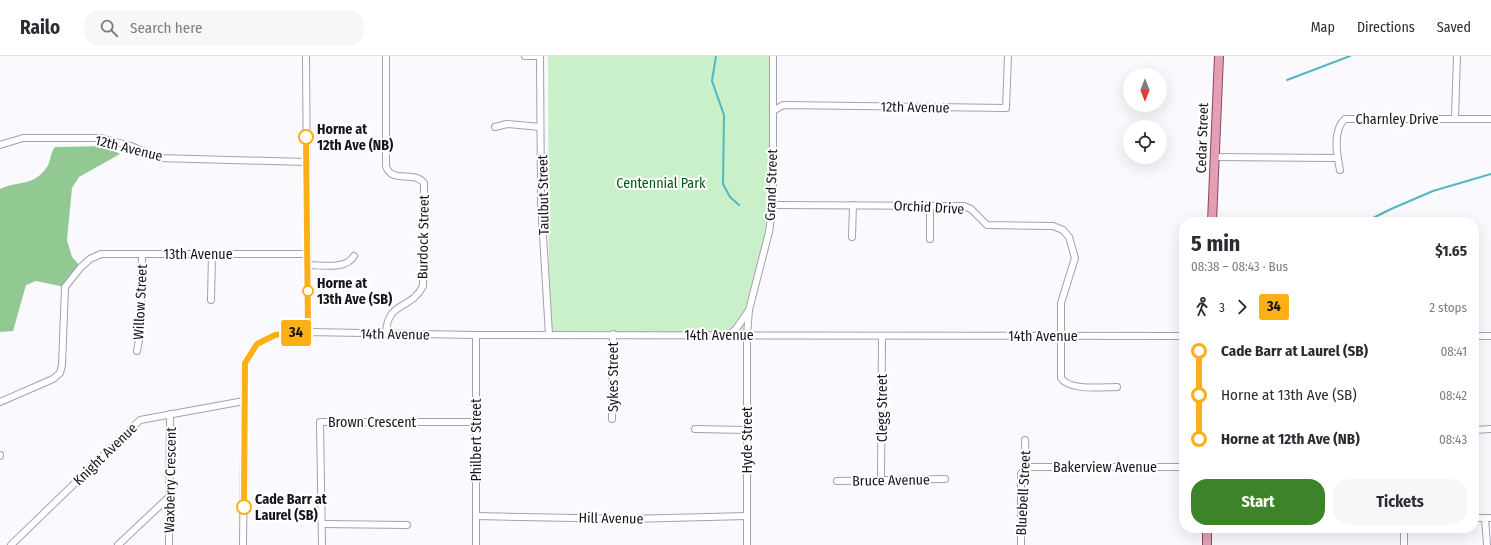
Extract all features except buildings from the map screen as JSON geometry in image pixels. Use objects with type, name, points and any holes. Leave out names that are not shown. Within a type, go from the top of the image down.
[{"type":"main road","name":"Cedar Street","points":[[1212,217],[1219,56]]},
{"type":"main road","points":[[1207,533],[1207,545]]},
{"type":"street","points":[[306,56],[308,332]]},
{"type":"street","name":"Burdock Street","points":[[386,56],[386,166],[391,175],[421,178],[424,183],[423,286],[419,295],[394,310],[389,316],[386,334]]},
{"type":"street","points":[[525,56],[540,56]]},
{"type":"street","name":"Taulbut Street","points":[[540,56],[541,202],[549,335]]},
{"type":"street","name":"Grand Street","points":[[747,335],[749,310],[769,232],[773,205],[774,56]]},
{"type":"street","name":"12th Avenue","points":[[773,111],[783,105],[1006,108],[1008,56]]},
{"type":"street","points":[[1456,118],[1457,56]]},
{"type":"street","name":"Charnley Drive","points":[[1340,170],[1338,158],[1338,129],[1345,120],[1456,118],[1491,119]]},
{"type":"street","points":[[495,127],[507,124],[540,127]]},
{"type":"street","name":"12th Avenue","points":[[0,145],[22,138],[101,138],[131,146],[159,158],[306,162]]},
{"type":"street","points":[[1214,157],[1338,158]]},
{"type":"street","name":"Orchid Drive","points":[[773,205],[968,207],[984,223],[990,225],[1053,226],[1066,233],[1072,245],[1075,262],[1062,298],[1060,378],[1073,386],[1117,387]]},
{"type":"street","points":[[852,205],[852,237]]},
{"type":"street","points":[[930,206],[930,239]]},
{"type":"street","name":"13th Avenue","points":[[0,402],[53,379],[60,373],[62,365],[65,287],[81,267],[90,259],[101,254],[307,254]]},
{"type":"street","name":"Willow Street","points":[[137,351],[141,329],[142,254]]},
{"type":"street","points":[[211,300],[212,254]]},
{"type":"street","points":[[308,264],[346,264],[352,261],[354,256]]},
{"type":"street","points":[[729,335],[736,329],[749,310]]},
{"type":"street","name":"14th Avenue","points":[[244,400],[245,363],[257,344],[275,335],[308,332],[476,335],[1179,336]]},
{"type":"street","name":"Sykes Street","points":[[612,419],[613,334]]},
{"type":"street","name":"Philbert Street","points":[[476,335],[476,545]]},
{"type":"street","name":"Hyde Street","points":[[747,335],[747,545]]},
{"type":"street","name":"Clegg Street","points":[[881,480],[882,336]]},
{"type":"street","points":[[1479,336],[1491,336]]},
{"type":"street","points":[[244,400],[244,545]]},
{"type":"street","name":"Knight Avenue","points":[[11,545],[140,420],[244,400]]},
{"type":"street","name":"Waxberry Crescent","points":[[169,545],[170,414]]},
{"type":"street","name":"Brown Crescent","points":[[322,545],[323,524],[320,422],[476,422]]},
{"type":"street","points":[[694,429],[747,430]]},
{"type":"street","points":[[1479,430],[1491,430]]},
{"type":"street","name":"Bluebell Street","points":[[1021,545],[1021,474],[1026,467],[1025,440]]},
{"type":"street","name":"Bakerview Avenue","points":[[1026,467],[1179,467]]},
{"type":"street","name":"Bruce Avenue","points":[[837,481],[946,479]]},
{"type":"street","points":[[118,545],[169,497]]},
{"type":"street","name":"Hill Avenue","points":[[476,516],[628,519],[747,516]]},
{"type":"street","points":[[1487,545],[1488,518]]},
{"type":"street","points":[[323,524],[407,525]]},
{"type":"street","points":[[1404,533],[1404,545]]},
{"type":"green space","name":"Centennial Park","points":[[548,56],[771,56],[773,205],[747,335],[549,335]]},
{"type":"green space","points":[[106,146],[120,154],[79,177],[72,188],[67,240],[72,257],[81,267],[65,287],[36,281],[26,285],[13,331],[0,332],[0,189],[37,178],[47,167],[55,147]]},
{"type":"waterway","points":[[716,56],[712,81],[724,115],[723,184],[730,197],[739,205]]},
{"type":"waterway","points":[[1287,80],[1350,56]]},
{"type":"waterway","points":[[1375,217],[1433,191],[1491,174]]},
{"type":"bus line","name":"34","points":[[244,507],[245,363],[257,344],[275,335],[308,332],[306,137]]},
{"type":"place","name":"Horne at 12th Ave (NB)","points":[[306,137]]},
{"type":"place","name":"Horne at 13th Ave (SB)","points":[[308,291]]},
{"type":"place","name":"Cade Barr at Laurel (SB)","points":[[244,507]]}]
